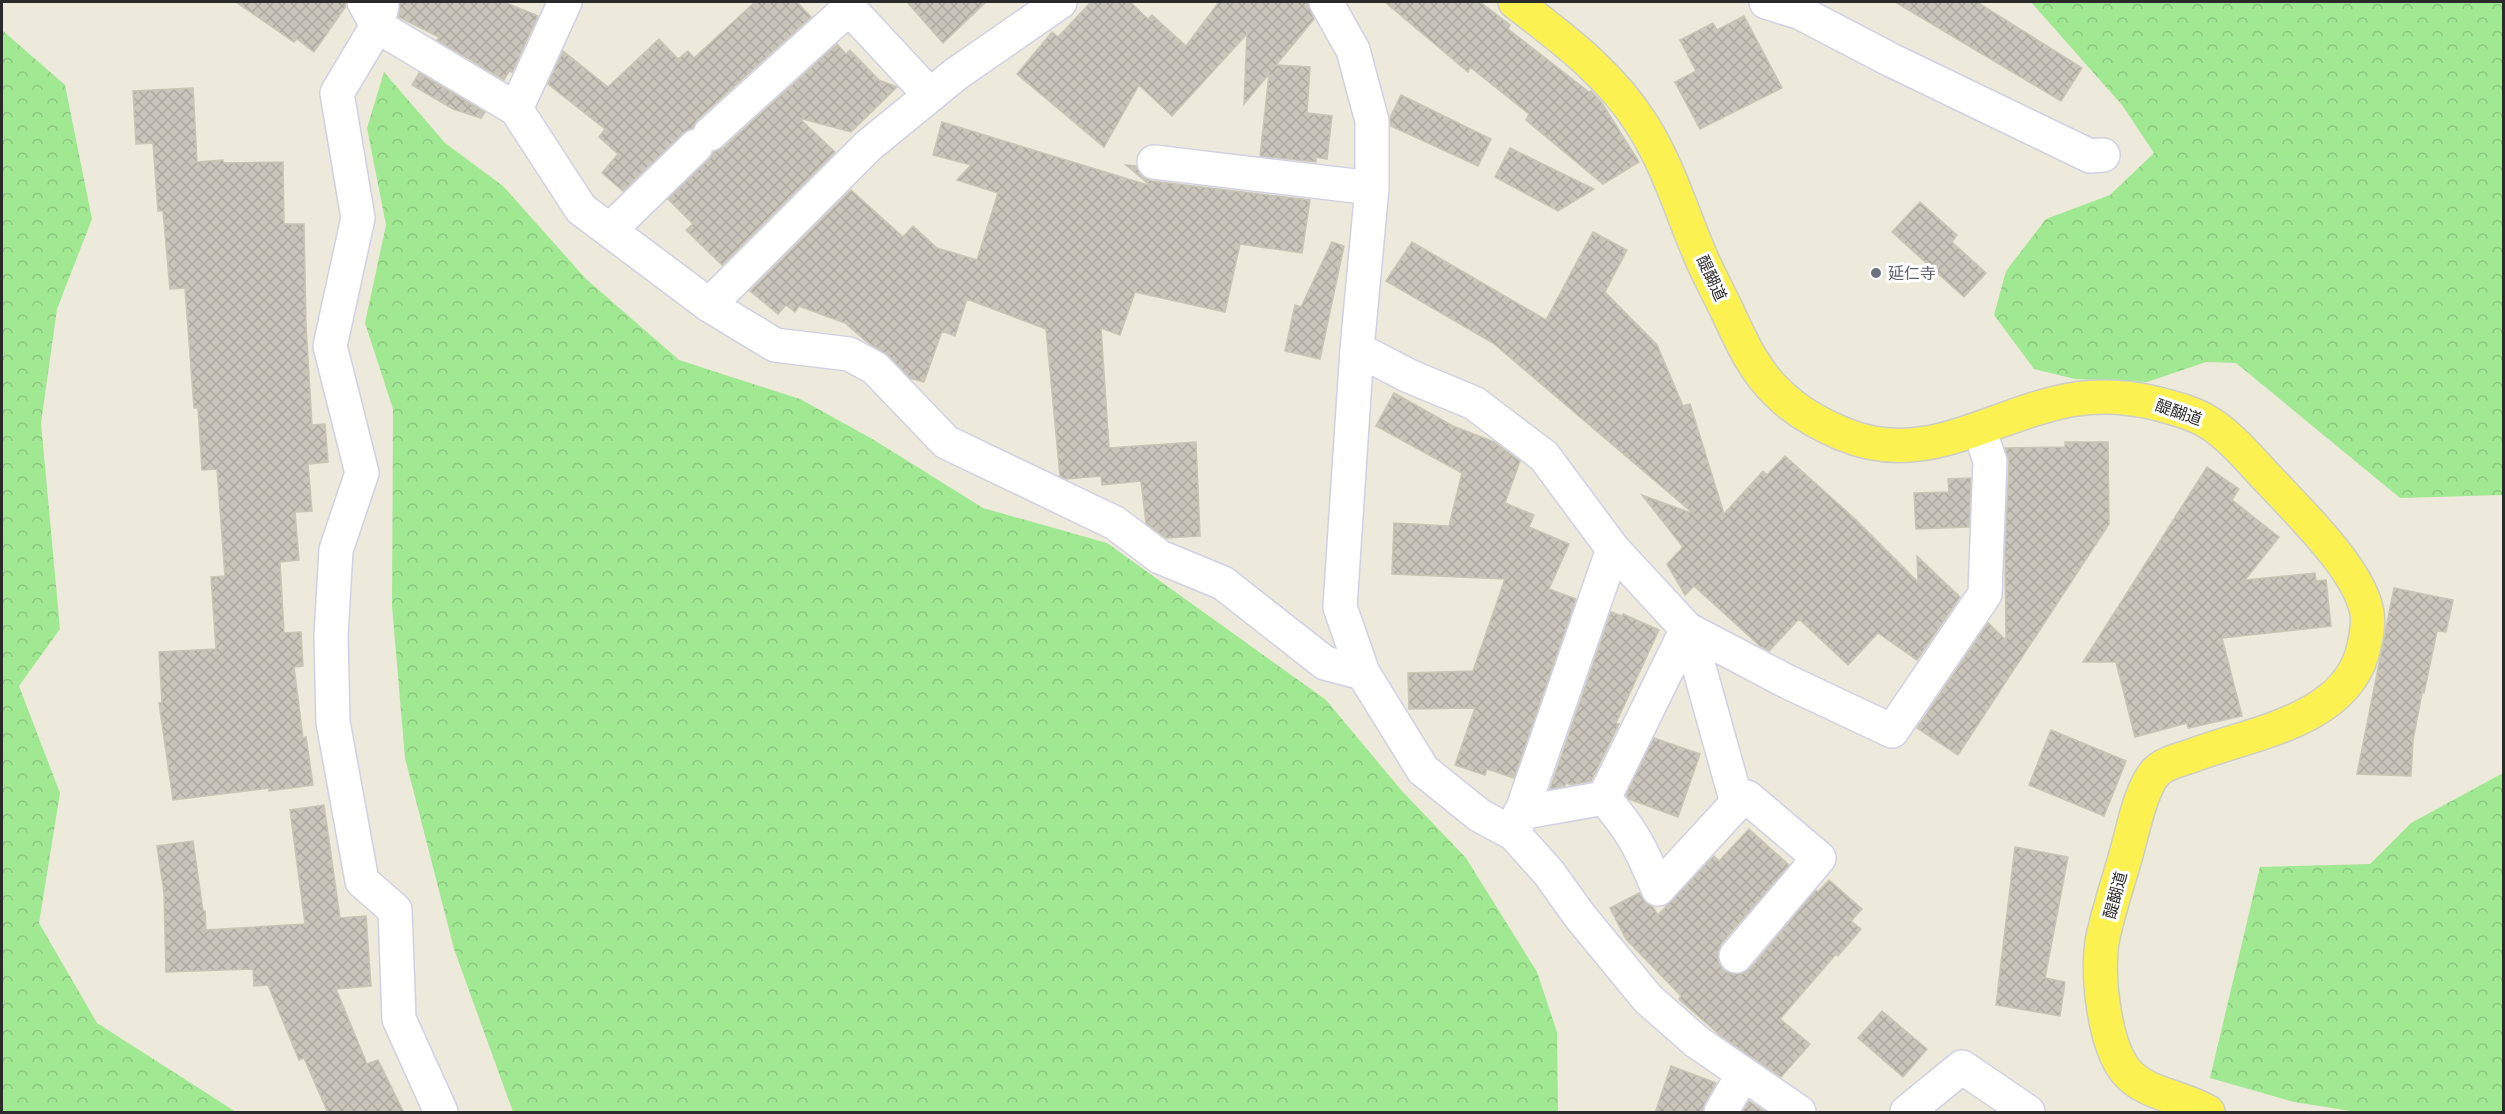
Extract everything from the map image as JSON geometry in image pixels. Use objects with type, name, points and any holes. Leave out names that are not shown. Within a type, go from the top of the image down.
[{"type":"main road","name":"醍醐道","points":[[1515,2],[1574,48],[1623,95],[1664,160],[1703,262],[1749,357],[1778,394],[1809,417],[1864,443],[1897,446],[1934,444],[2031,410],[2073,399],[2140,400],[2174,408],[2204,419],[2230,437],[2305,518],[2337,557],[2359,589],[2367,611],[2366,638],[2359,664],[2346,685],[2311,714],[2203,751],[2155,772],[2147,787],[2133,828],[2102,945],[2102,980],[2108,1028],[2117,1057],[2128,1074],[2142,1085],[2198,1106],[2208,1113]]},
{"type":"street","points":[[516,109],[565,2]]},
{"type":"street","points":[[709,305],[868,146],[956,74],[1060,2]]},
{"type":"street","points":[[1326,2],[1353,50],[1370,111],[1373,142],[1372,188],[1356,349],[1340,607],[1363,673],[1423,770],[1479,815],[1517,824],[1604,798],[1696,634]]},
{"type":"street","points":[[1766,2],[1801,13],[1891,60],[2090,156],[2103,155]]},
{"type":"street","points":[[610,230],[703,140],[849,8],[930,95]]},
{"type":"street","points":[[441,1113],[399,1019],[395,910],[362,881],[333,722],[331,636],[336,550],[362,473],[330,346],[358,218],[337,93],[375,10],[516,109],[581,209],[709,305],[775,345],[849,354],[875,368],[946,442],[1115,523],[1160,557],[1223,583],[1325,663],[1363,673]]},
{"type":"street","points":[[1154,162],[1372,188]]},
{"type":"street","points":[[1356,349],[1474,404],[1544,456],[1613,549],[1696,634],[1788,682],[1892,730],[1985,594],[1990,461],[1980,429]]},
{"type":"street","points":[[1517,824],[1613,549]]},
{"type":"street","points":[[1696,634],[1696,660],[1737,803]]},
{"type":"street","points":[[1604,798],[1627,825],[1641,848],[1658,889],[1737,803],[1748,797],[1819,858],[1736,956]]},
{"type":"street","points":[[1517,824],[1579,915],[1648,999],[1697,1042],[1799,1113]]},
{"type":"street","points":[[1907,1113],[1962,1067],[2028,1113]]},
{"type":"street","points":[[1721,1113],[1743,1074]]},
{"type":"green space","points":[[2031,2],[2503,2],[2503,495],[2400,498],[2236,363],[2206,362],[2147,382],[2075,379],[2034,369],[1994,315],[2006,271],[2046,219],[2110,195],[2154,153],[2122,105]]},
{"type":"green space","points":[[2,30],[65,85],[92,219],[57,309],[41,423],[60,629],[19,686],[60,793],[39,923],[97,1023],[236,1112],[2,1112]]},
{"type":"green space","points":[[384,72],[445,143],[503,186],[586,279],[679,360],[800,399],[874,440],[983,508],[1107,543],[1326,700],[1402,791],[1466,858],[1537,972],[1557,1032],[1558,1112],[513,1112],[454,949],[405,758],[392,606],[393,409],[365,323],[386,225],[367,128]]},
{"type":"green space","points":[[2503,773],[2503,1112],[2357,1112],[2294,1102],[2210,1078],[2260,867],[2370,864],[2411,823]]},
{"type":"building","points":[[236,2],[345,2],[346,6],[314,52],[297,39],[294,42]]},
{"type":"building","points":[[400,2],[504,2],[538,16],[512,72],[509,71],[504,80],[437,40],[439,37],[399,17]]},
{"type":"building","points":[[755,2],[797,2],[811,17],[697,120],[692,128],[683,133],[623,191],[602,173],[618,154],[599,137],[605,129],[548,84],[563,51],[608,87],[659,39],[678,59],[688,51],[694,58]]},
{"type":"building","points":[[907,2],[986,2],[943,43]]},
{"type":"building","points":[[1091,2],[1130,2],[1148,19],[1152,15],[1186,46],[1219,2],[1307,2],[1314,19],[1276,65],[1310,67],[1307,113],[1332,116],[1327,159],[1316,157],[1316,162],[1260,156],[1269,74],[1244,104],[1247,34],[1172,116],[1139,85],[1104,147],[1017,74],[1052,32],[1058,37]]},
{"type":"building","points":[[1385,2],[1480,2],[1510,25],[1508,29],[1589,92],[1591,91],[1602,103],[1639,162],[1603,184],[1526,120],[1529,114],[1470,67],[1468,72]]},
{"type":"building","points":[[1895,2],[1977,2],[2082,68],[2061,101]]},
{"type":"building","points":[[1744,16],[1782,88],[1700,129],[1675,82],[1696,71],[1680,40],[1713,23],[1717,30]]},
{"type":"building","points":[[837,44],[846,54],[850,50],[879,80],[897,87],[851,132],[799,118],[835,152],[722,265],[686,230],[693,224],[668,199],[709,159],[713,152],[723,148]]},
{"type":"building","points":[[419,73],[485,112],[481,118],[453,109],[412,85]]},
{"type":"building","points":[[193,88],[197,162],[223,160],[224,163],[283,162],[284,224],[304,224],[306,326],[312,425],[325,424],[328,462],[308,464],[312,511],[295,512],[299,560],[280,562],[284,633],[301,632],[303,666],[294,667],[303,738],[306,737],[313,785],[173,800],[159,703],[162,703],[159,652],[216,649],[211,577],[225,576],[217,469],[202,470],[198,408],[194,408],[185,288],[170,289],[163,211],[158,211],[153,143],[136,144],[133,91]]},
{"type":"building","points":[[1401,95],[1491,139],[1478,166],[1391,126],[1390,118]]},
{"type":"building","points":[[942,122],[1151,186],[1126,165],[1136,166],[1142,177],[1152,181],[1310,200],[1302,253],[1240,244],[1225,312],[1135,292],[1120,335],[1101,328],[1109,448],[1196,442],[1200,536],[1166,538],[1146,523],[1141,481],[1102,485],[1101,476],[1066,479],[1060,476],[1046,329],[967,299],[955,336],[942,331],[924,382],[910,378],[888,355],[867,342],[845,323],[799,306],[795,312],[786,305],[778,314],[750,291],[851,190],[903,237],[913,226],[937,248],[977,260],[998,193],[957,180],[971,165],[933,155]]},
{"type":"building","points":[[1510,148],[1594,189],[1558,211],[1495,177]]},
{"type":"building","points":[[1920,202],[1957,235],[1952,242],[1986,273],[1964,297],[1892,232]]},
{"type":"building","points":[[1593,232],[1627,250],[1605,292],[1657,345],[1683,406],[1690,404],[1724,514],[1763,471],[1767,475],[1785,456],[1855,519],[1918,582],[1917,556],[1960,597],[1917,660],[1878,633],[1848,665],[1799,619],[1769,651],[1760,646],[1694,586],[1685,595],[1667,564],[1683,547],[1642,495],[1694,514],[1493,343],[1386,281],[1412,242],[1546,320]]},
{"type":"building","points":[[1332,242],[1344,246],[1320,359],[1285,351],[1295,305],[1301,307]]},
{"type":"building","points":[[1394,393],[1453,426],[1494,442],[1520,461],[1505,503],[1534,515],[1529,527],[1569,544],[1549,589],[1576,599],[1514,778],[1487,769],[1485,775],[1455,765],[1475,708],[1409,709],[1408,673],[1473,671],[1505,579],[1392,574],[1394,523],[1449,526],[1462,473],[1376,426]]},
{"type":"building","points":[[2065,442],[2108,442],[2109,524],[1958,755],[1917,728],[1988,623],[2006,640],[2005,548],[2009,462],[2005,448],[2065,447]]},
{"type":"building","points":[[2207,467],[2239,489],[2232,500],[2279,537],[2245,580],[2315,573],[2316,581],[2326,580],[2331,626],[2222,638],[2242,716],[2188,728],[2187,723],[2135,737],[2116,662],[2083,662]]},
{"type":"building","points":[[1971,478],[1969,527],[1916,529],[1914,493],[1949,492],[1948,479]]},
{"type":"building","points":[[2394,588],[2453,600],[2446,632],[2437,631],[2424,693],[2422,693],[2413,740],[2411,776],[2357,774]]},
{"type":"building","points":[[1611,612],[1622,616],[1623,614],[1659,630],[1616,723],[1619,724],[1591,781],[1571,785],[1566,783],[1565,786],[1550,789]]},
{"type":"building","points":[[2051,730],[2126,761],[2104,816],[2029,785]]},
{"type":"building","points":[[1654,738],[1700,754],[1678,817],[1629,799],[1626,795]]},
{"type":"building","points":[[324,805],[340,918],[366,916],[371,986],[336,989],[367,1064],[378,1060],[404,1113],[328,1113],[304,1058],[299,1060],[268,985],[254,986],[253,969],[166,972],[164,893],[157,846],[193,841],[206,930],[305,924],[290,810]]},
{"type":"building","points":[[1749,829],[1789,865],[1721,944],[1718,962],[1724,971],[1733,974],[1743,973],[1750,969],[1816,890],[1818,892],[1829,880],[1862,909],[1851,921],[1861,929],[1838,956],[1836,954],[1780,1019],[1810,1044],[1781,1077],[1721,1036],[1679,999],[1681,996],[1626,939],[1610,908],[1639,893],[1658,915],[1714,856],[1719,861]]},
{"type":"building","points":[[2015,847],[2068,857],[2045,978],[2065,982],[2060,1016],[1996,1005]]},
{"type":"building","points":[[1882,1011],[1927,1049],[1903,1077],[1858,1038]]},
{"type":"building","points":[[1671,1066],[1716,1083],[1702,1113],[1655,1113]]},
{"type":"building","points":[[1749,1101],[1767,1113],[1742,1113]]},
{"type":"place","name":"延仁寺","points":[[1876,273]]}]
